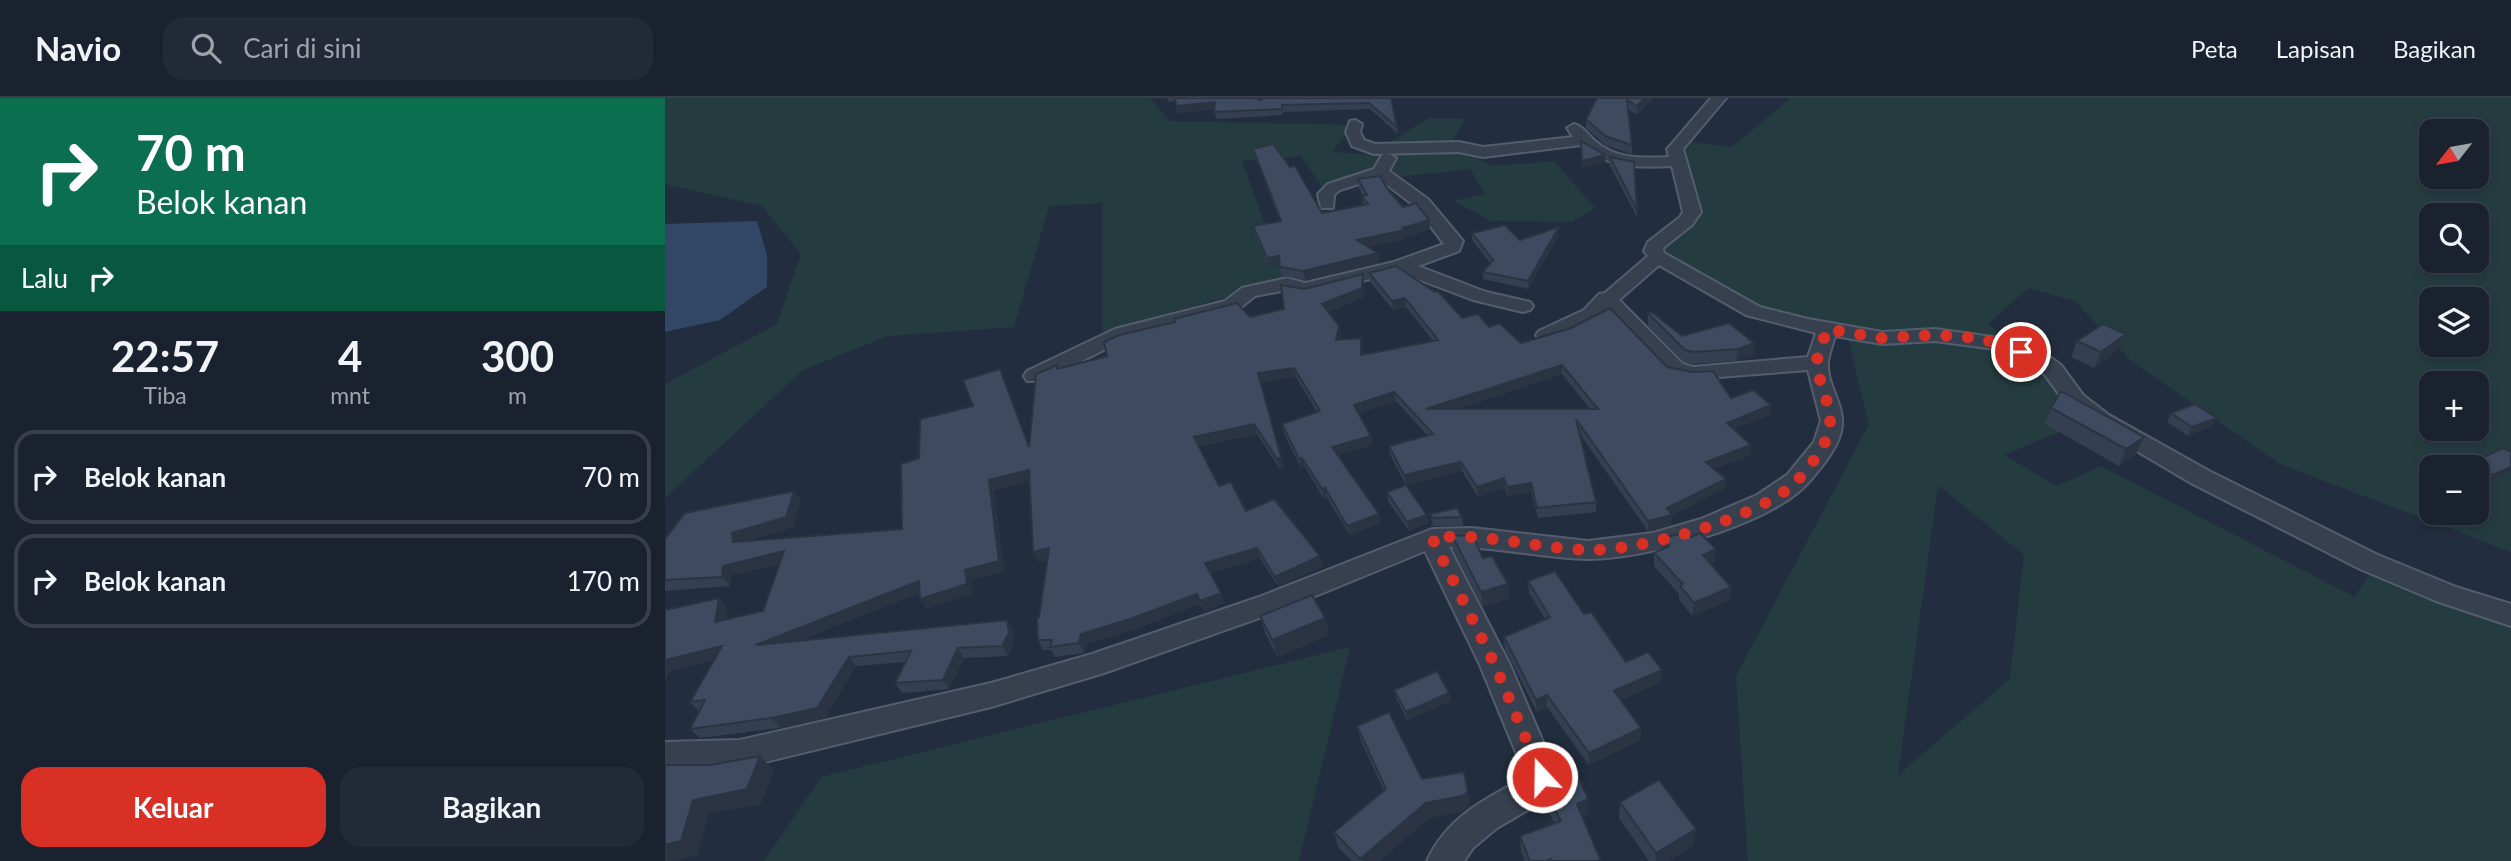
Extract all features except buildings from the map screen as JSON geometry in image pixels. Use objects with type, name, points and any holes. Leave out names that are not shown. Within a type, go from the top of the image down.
[{"type":"street","points":[[1719,98],[1675,149],[1692,212],[1686,221],[1654,246],[1653,251],[1658,257],[1753,311],[1827,329],[1882,338],[1935,335],[2000,343],[2042,362],[2053,370],[2075,400],[2101,420],[2200,477],[2369,562],[2446,594],[2511,615]]},
{"type":"street","points":[[1355,124],[1353,132],[1357,143],[1374,149],[1459,147],[1483,152],[1583,140]]},
{"type":"street","points":[[1572,125],[1583,140],[1615,161],[1677,160]]},
{"type":"street","points":[[1327,204],[1326,194],[1334,187],[1380,172],[1393,148]]},
{"type":"street","points":[[1035,376],[1122,333],[1233,306],[1249,292],[1287,284],[1305,289],[1400,266],[1440,254],[1453,247],[1454,241],[1422,203],[1380,172]]},
{"type":"street","points":[[1546,335],[1591,314],[1658,257]]},
{"type":"street","points":[[1400,266],[1481,296],[1523,306]]},
{"type":"street","points":[[1606,299],[1676,369],[1693,373],[1817,363]]},
{"type":"street","points":[[665,756],[740,754],[991,695],[1094,665],[1269,604],[1432,538],[1472,537],[1588,550],[1653,542],[1698,530],[1766,501],[1796,481],[1825,443],[1832,421],[1817,363],[1827,329]]},
{"type":"street","points":[[1432,538],[1495,665],[1542,777],[1538,787],[1481,820],[1451,848],[1445,861]]},
{"type":"green space","points":[[665,98],[1150,98],[1170,121],[1353,125],[1332,152],[1385,155],[1393,140],[1429,118],[1466,119],[1451,143],[1491,166],[1554,161],[1595,208],[1572,222],[1491,221],[1453,201],[1485,194],[1470,169],[1405,176],[1326,193],[1301,156],[1242,161],[1285,281],[1102,332],[1102,203],[1049,206],[1014,327],[888,336],[803,370],[665,498],[665,384],[777,324],[801,254],[762,206],[665,184]]},
{"type":"green space","points":[[1791,98],[2511,98],[2511,552],[2440,525],[2489,525],[2489,455],[2419,455],[2419,517],[2280,464],[2130,360],[2075,301],[2028,288],[1988,324],[2092,418],[2004,455],[2057,486],[2101,466],[2355,597],[2380,555],[2511,618],[2511,861],[1748,861],[1736,676],[1869,424],[1848,338],[1756,313],[1659,251],[1693,203],[1669,159],[1682,141],[1732,147]],"holes":[[[1938,485],[2024,555],[2010,679],[1898,775]]]},
{"type":"green space","points":[[1350,647],[1299,861],[764,861],[821,777]]},
{"type":"water","points":[[757,221],[767,255],[767,287],[720,320],[665,332],[665,224]]},
{"type":"route","points":[[1542,777],[1495,665],[1432,538],[1472,537],[1588,550],[1653,542],[1710,526],[1766,501],[1796,481],[1825,443],[1832,421],[1817,363],[1827,329],[1882,338],[1935,335],[1967,337],[2000,343],[2021,352]]}]
